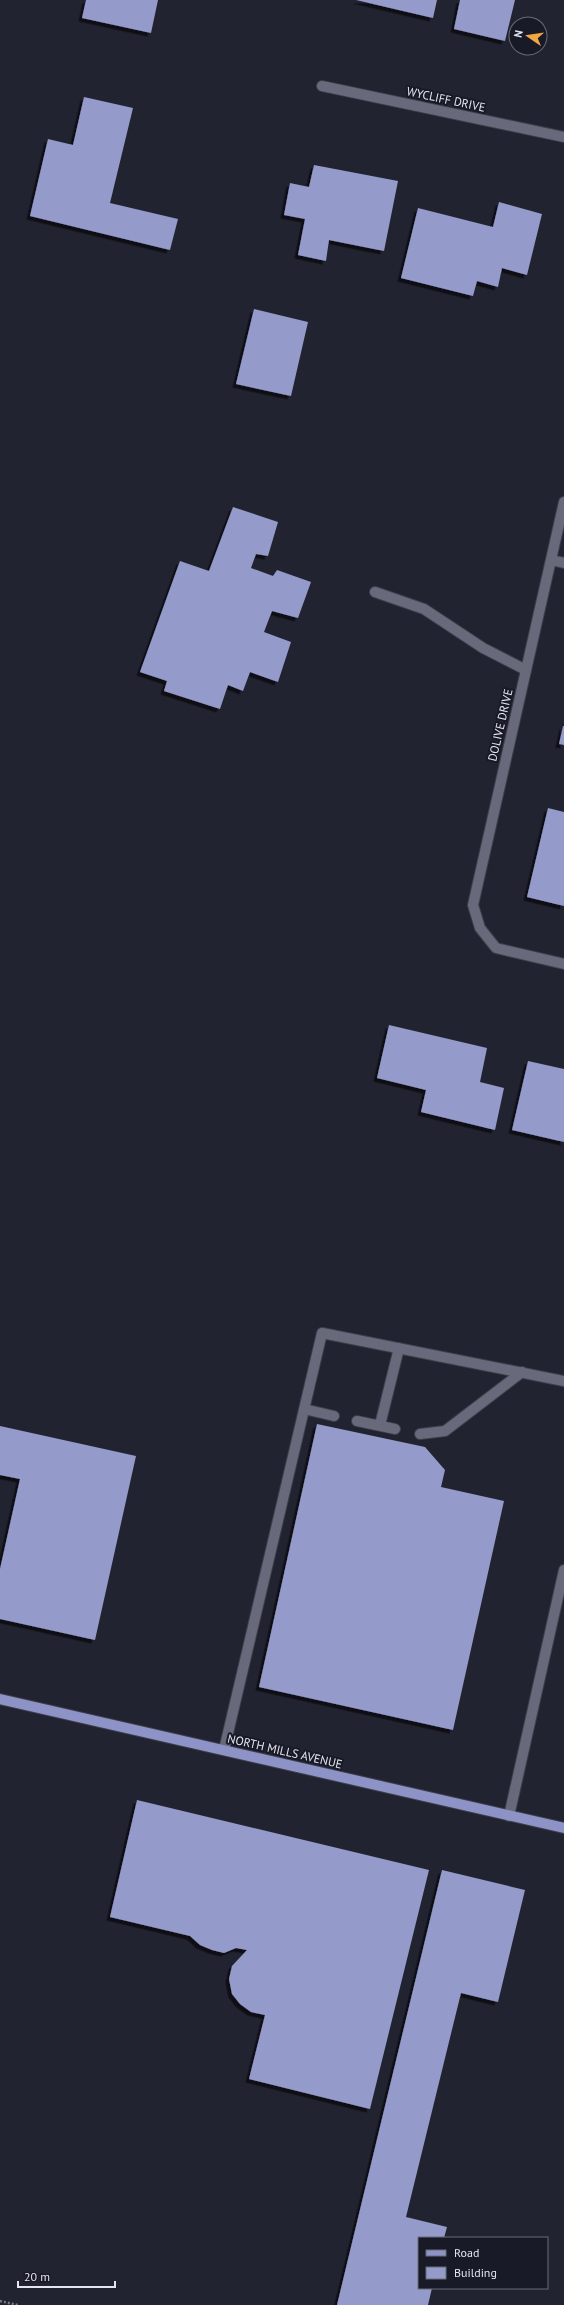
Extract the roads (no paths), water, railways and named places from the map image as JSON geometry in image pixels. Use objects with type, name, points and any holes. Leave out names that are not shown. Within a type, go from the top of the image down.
[{"type":"main road","name":"NORTH MILLS AVENUE","points":[[0,1699],[564,1828]]},
{"type":"street","name":"WYCLIFF DRIVE","points":[[322,86],[564,137]]},
{"type":"street","name":"DOLIVE DRIVE","points":[[564,502],[473,905],[480,928],[496,948],[564,964]]},
{"type":"street","points":[[551,560],[564,562]]},
{"type":"street","points":[[374,592],[424,609],[483,648],[526,670]]},
{"type":"street","points":[[224,1750],[322,1333],[564,1381]]},
{"type":"street","points":[[380,1425],[399,1348]]},
{"type":"street","points":[[420,1434],[445,1431],[522,1372]]},
{"type":"street","points":[[304,1409],[334,1416]]},
{"type":"street","points":[[357,1420],[395,1429]]},
{"type":"street","points":[[509,1816],[564,1570]]}]
